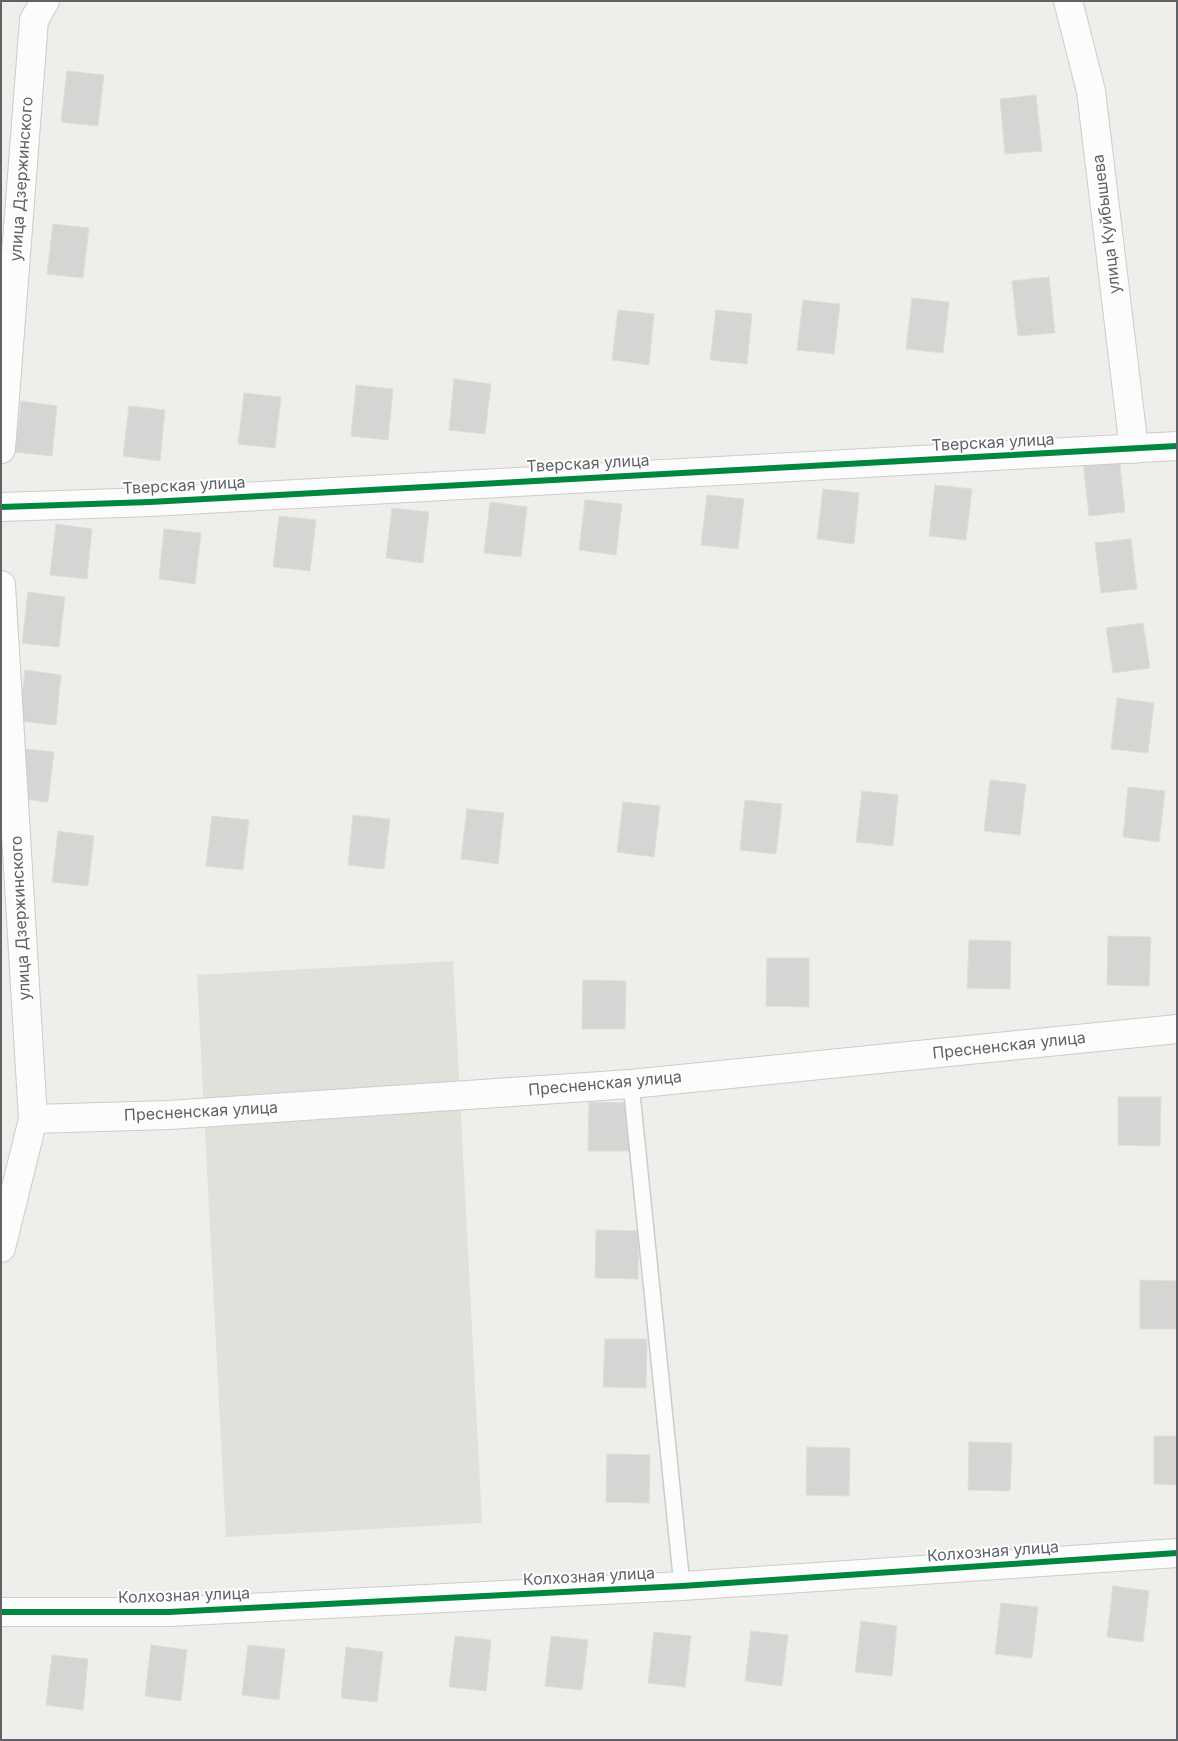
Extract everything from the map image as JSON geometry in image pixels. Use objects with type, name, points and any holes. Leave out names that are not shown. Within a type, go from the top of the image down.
[{"type":"street","name":"улица Дзержинского","points":[[1,449],[34,20],[45,1]]},
{"type":"street","name":"улица Куйбышева","points":[[1068,1],[1091,91],[1134,449]]},
{"type":"street","name":"Тверская улица","points":[[1,507],[150,502],[1177,446]]},
{"type":"street","name":"улица Дзержинского","points":[[1,585],[32,1119],[1,1248]]},
{"type":"street","name":"Пресненская улица","points":[[32,1119],[169,1115],[631,1084],[1177,1029]]},
{"type":"street","name":"Колхозная улица","points":[[1,1612],[169,1612],[682,1586],[1177,1553]]},
{"type":"lane","points":[[631,1084],[682,1586]]},
{"type":"shaded area","points":[[453,961],[482,1523],[226,1537],[197,975]]},
{"type":"building","points":[[67,71],[104,75],[98,126],[61,122]]},
{"type":"building","points":[[1036,95],[1042,151],[1005,154],[1000,99]]},
{"type":"building","points":[[53,224],[89,228],[83,278],[47,274]]},
{"type":"building","points":[[1049,277],[1055,333],[1018,336],[1012,281]]},
{"type":"building","points":[[912,298],[949,302],[943,353],[906,349]]},
{"type":"building","points":[[803,300],[840,304],[834,354],[797,350]]},
{"type":"building","points":[[618,310],[654,314],[649,365],[612,360]]},
{"type":"building","points":[[716,310],[752,314],[747,364],[710,360]]},
{"type":"building","points":[[454,379],[491,384],[485,434],[449,430]]},
{"type":"building","points":[[356,385],[393,389],[388,440],[351,436]]},
{"type":"building","points":[[244,393],[281,397],[275,448],[238,444]]},
{"type":"building","points":[[21,401],[57,406],[52,456],[15,452]]},
{"type":"building","points":[[129,406],[165,410],[160,461],[123,456]]},
{"type":"building","points":[[1119,457],[1125,512],[1089,516],[1083,461]]},
{"type":"building","points":[[935,485],[972,489],[966,540],[929,536]]},
{"type":"building","points":[[823,489],[859,493],[854,544],[817,539]]},
{"type":"building","points":[[707,495],[744,499],[738,549],[701,545]]},
{"type":"building","points":[[585,500],[622,504],[616,555],[579,550]]},
{"type":"building","points":[[490,502],[527,507],[521,557],[484,553]]},
{"type":"building","points":[[392,508],[429,512],[423,563],[386,558]]},
{"type":"building","points":[[279,516],[316,520],[310,571],[273,567]]},
{"type":"building","points":[[56,524],[92,529],[87,579],[50,575]]},
{"type":"building","points":[[164,529],[201,533],[195,584],[159,579]]},
{"type":"building","points":[[1131,539],[1137,589],[1101,593],[1095,543]]},
{"type":"building","points":[[28,592],[65,597],[59,647],[22,643]]},
{"type":"building","points":[[1143,623],[1150,668],[1113,673],[1106,628]]},
{"type":"building","points":[[25,670],[61,675],[56,725],[19,721]]},
{"type":"building","points":[[1117,698],[1154,703],[1148,753],[1111,749]]},
{"type":"building","points":[[18,748],[54,752],[48,802],[12,798]]},
{"type":"building","points":[[990,780],[1026,784],[1020,835],[984,831]]},
{"type":"building","points":[[1128,787],[1165,791],[1159,842],[1123,837]]},
{"type":"building","points":[[862,791],[898,795],[893,846],[856,842]]},
{"type":"building","points":[[745,800],[782,804],[776,854],[740,850]]},
{"type":"building","points":[[623,802],[660,806],[654,857],[617,852]]},
{"type":"building","points":[[467,809],[504,813],[498,864],[461,859]]},
{"type":"building","points":[[353,815],[390,819],[384,869],[348,865]]},
{"type":"building","points":[[212,816],[249,820],[243,870],[206,866]]},
{"type":"building","points":[[58,831],[94,836],[88,886],[52,882]]},
{"type":"building","points":[[1108,936],[1151,937],[1149,986],[1107,985]]},
{"type":"building","points":[[969,940],[1011,941],[1010,989],[967,988]]},
{"type":"building","points":[[767,958],[809,958],[809,1007],[766,1006]]},
{"type":"building","points":[[583,980],[626,981],[625,1029],[582,1029]]},
{"type":"building","points":[[1118,1097],[1161,1097],[1160,1146],[1118,1145]]},
{"type":"building","points":[[589,1102],[632,1103],[630,1151],[588,1151]]},
{"type":"building","points":[[596,1230],[639,1231],[638,1279],[595,1278]]},
{"type":"building","points":[[1140,1280],[1177,1281],[1177,1329],[1140,1329]]},
{"type":"building","points":[[605,1339],[647,1339],[646,1388],[603,1387]]},
{"type":"building","points":[[1154,1436],[1177,1436],[1177,1485],[1154,1484]]},
{"type":"building","points":[[969,1442],[1012,1443],[1010,1491],[968,1490]]},
{"type":"building","points":[[807,1447],[850,1448],[849,1496],[806,1495]]},
{"type":"building","points":[[607,1454],[650,1455],[649,1503],[606,1502]]},
{"type":"building","points":[[1113,1586],[1149,1591],[1143,1642],[1107,1637]]},
{"type":"building","points":[[1001,1603],[1038,1607],[1032,1658],[995,1654]]},
{"type":"building","points":[[861,1621],[897,1626],[892,1676],[855,1672]]},
{"type":"building","points":[[751,1631],[788,1635],[782,1686],[745,1681]]},
{"type":"building","points":[[654,1632],[691,1636],[685,1687],[648,1683]]},
{"type":"building","points":[[455,1636],[491,1640],[486,1691],[449,1687]]},
{"type":"building","points":[[551,1636],[588,1640],[582,1690],[545,1686]]},
{"type":"building","points":[[151,1645],[187,1650],[181,1701],[145,1696]]},
{"type":"building","points":[[248,1645],[285,1649],[279,1700],[242,1695]]},
{"type":"building","points":[[346,1647],[383,1652],[377,1702],[341,1698]]},
{"type":"building","points":[[52,1655],[88,1659],[83,1710],[46,1705]]},
{"type":"cycle path","points":[[1,507],[150,502],[1177,446]]},
{"type":"cycle path","points":[[1,1612],[169,1612],[682,1586],[1177,1553]]}]
